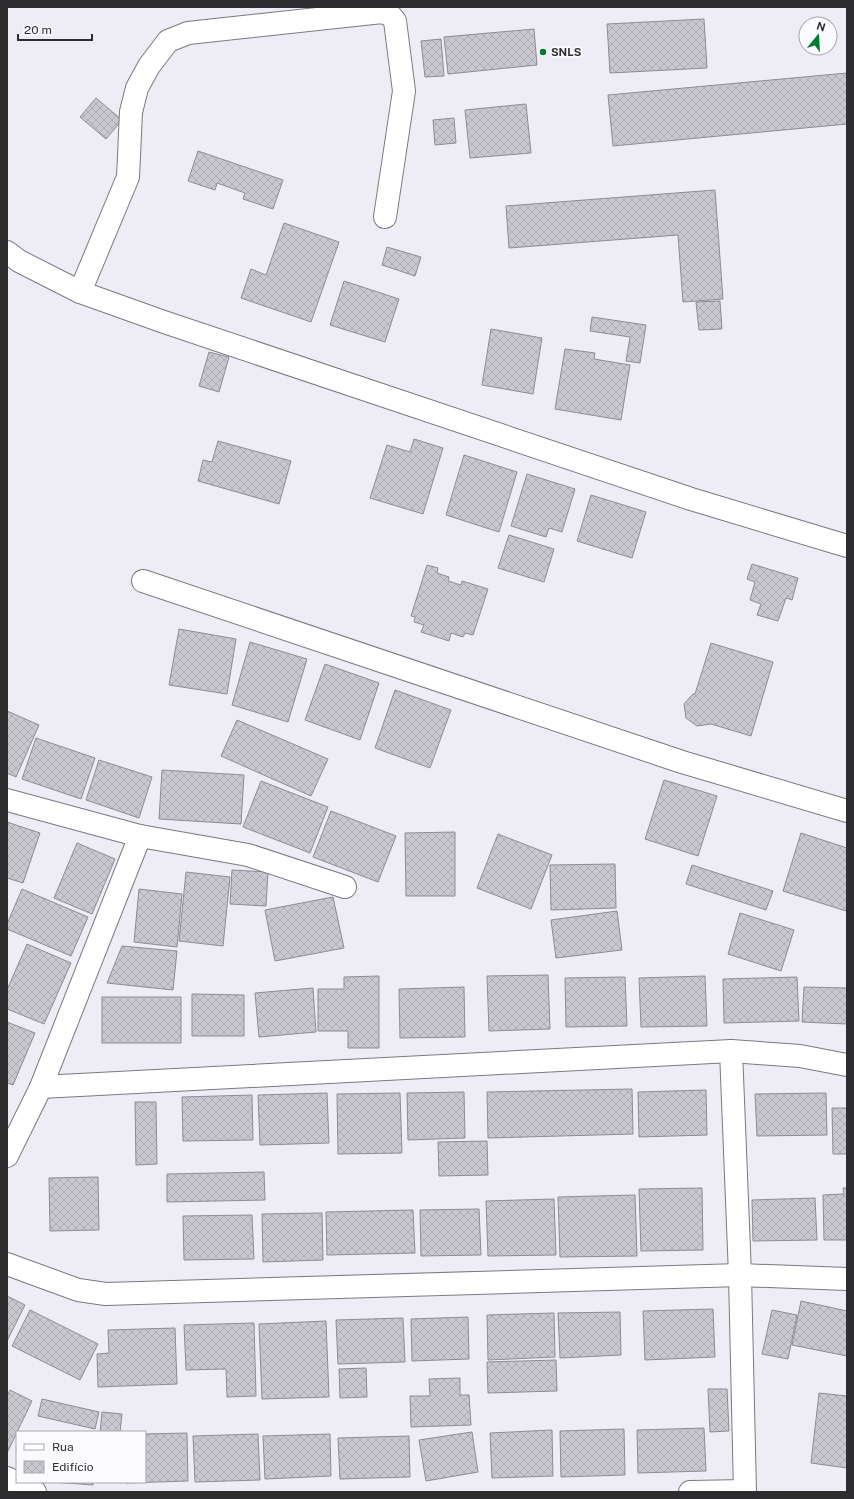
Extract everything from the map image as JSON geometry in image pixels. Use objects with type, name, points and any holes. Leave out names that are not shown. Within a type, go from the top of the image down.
[{"type":"street","points":[[80,292],[128,177],[131,112],[137,88],[149,66],[168,41],[188,33],[382,12],[390,15],[395,21],[404,91],[385,217]]},
{"type":"street","points":[[7,252],[19,261],[80,292],[171,325],[684,496],[847,546]]},
{"type":"street","points":[[143,581],[682,762],[847,811]]},
{"type":"street","points":[[7,800],[140,836],[248,855],[345,887]]},
{"type":"street","points":[[7,1156],[41,1087],[140,836]]},
{"type":"street","points":[[41,1087],[731,1051],[800,1056],[847,1065]]},
{"type":"street","points":[[690,1492],[745,1491],[740,1275],[731,1051]]},
{"type":"street","points":[[7,1264],[78,1290],[106,1294],[740,1275],[847,1279]]},
{"type":"street","points":[[7,1478],[16,1482]]},
{"type":"street","points":[[17,1483],[35,1492]]},
{"type":"building","points":[[704,19],[707,68],[610,73],[607,24]]},
{"type":"building","points":[[534,29],[537,65],[448,74],[444,37]]},
{"type":"building","points":[[441,39],[444,76],[425,77],[421,41]]},
{"type":"building","points":[[847,73],[847,124],[613,146],[608,95]]},
{"type":"building","points":[[96,98],[122,120],[106,139],[80,117]]},
{"type":"building","points":[[526,104],[531,153],[470,158],[465,110]]},
{"type":"building","points":[[454,118],[456,143],[435,145],[433,120]]},
{"type":"building","points":[[198,151],[283,180],[273,209],[243,199],[245,193],[217,183],[215,190],[188,181]]},
{"type":"building","points":[[715,190],[723,299],[683,302],[678,235],[509,248],[506,206]]},
{"type":"building","points":[[284,223],[339,242],[311,322],[241,298],[251,269],[266,275]]},
{"type":"building","points":[[387,247],[421,257],[415,276],[382,265]]},
{"type":"building","points":[[344,281],[399,299],[385,342],[330,325]]},
{"type":"building","points":[[720,301],[722,329],[699,330],[696,302]]},
{"type":"building","points":[[592,317],[646,325],[640,363],[626,361],[630,337],[590,331]]},
{"type":"building","points":[[491,329],[542,338],[533,394],[482,385]]},
{"type":"building","points":[[565,349],[595,353],[594,359],[630,365],[621,420],[555,409]]},
{"type":"building","points":[[209,352],[229,357],[219,392],[199,386]]},
{"type":"building","points":[[414,439],[443,448],[423,514],[370,498],[387,445],[410,452]]},
{"type":"building","points":[[218,441],[291,461],[279,504],[198,481],[203,460],[212,462]]},
{"type":"building","points":[[464,455],[517,472],[499,532],[446,515]]},
{"type":"building","points":[[527,474],[575,489],[562,532],[549,528],[546,537],[511,526]]},
{"type":"building","points":[[591,495],[646,512],[632,558],[577,541]]},
{"type":"building","points":[[509,535],[554,549],[544,582],[498,568]]},
{"type":"building","points":[[752,564],[798,578],[792,600],[786,598],[778,621],[757,615],[761,604],[750,600],[755,582],[747,579]]},
{"type":"building","points":[[427,565],[438,568],[437,573],[449,577],[448,581],[461,585],[462,581],[488,589],[473,635],[465,633],[463,637],[451,633],[449,641],[421,632],[424,625],[414,622],[415,617],[411,616]]},
{"type":"building","points":[[179,629],[236,639],[227,694],[169,685]]},
{"type":"building","points":[[250,642],[307,659],[288,722],[232,705]]},
{"type":"building","points":[[711,643],[773,662],[751,736],[711,724],[697,726],[686,718],[684,704],[693,694],[695,694]]},
{"type":"building","points":[[325,664],[379,683],[360,740],[305,720]]},
{"type":"building","points":[[395,690],[451,710],[430,768],[375,748]]},
{"type":"building","points":[[7,711],[39,725],[16,777],[7,773]]},
{"type":"building","points":[[237,720],[328,759],[311,796],[221,756]]},
{"type":"building","points":[[36,738],[95,758],[81,799],[22,779]]},
{"type":"building","points":[[99,760],[152,777],[139,818],[86,800]]},
{"type":"building","points":[[162,770],[244,775],[241,824],[159,819]]},
{"type":"building","points":[[664,780],[717,796],[698,856],[645,839]]},
{"type":"building","points":[[261,781],[328,807],[310,853],[243,827]]},
{"type":"building","points":[[331,811],[396,836],[378,882],[313,857]]},
{"type":"building","points":[[7,822],[40,833],[23,883],[7,878]]},
{"type":"building","points":[[455,832],[455,896],[406,896],[405,833]]},
{"type":"building","points":[[801,833],[847,848],[846,911],[783,891]]},
{"type":"building","points":[[498,834],[552,855],[531,909],[477,888]]},
{"type":"building","points":[[77,843],[115,859],[92,914],[54,898]]},
{"type":"building","points":[[615,864],[616,908],[551,910],[550,865]]},
{"type":"building","points":[[692,865],[773,891],[766,910],[686,884]]},
{"type":"building","points":[[232,870],[268,872],[266,906],[230,904]]},
{"type":"building","points":[[186,872],[230,877],[223,946],[179,941]]},
{"type":"building","points":[[22,889],[88,917],[71,956],[7,929],[7,924]]},
{"type":"building","points":[[139,889],[182,894],[177,947],[134,942]]},
{"type":"building","points":[[333,897],[344,948],[275,961],[265,910]]},
{"type":"building","points":[[617,911],[622,950],[556,958],[551,920]]},
{"type":"building","points":[[740,913],[794,930],[781,971],[728,954]]},
{"type":"building","points":[[27,944],[71,963],[44,1024],[7,1009],[7,990]]},
{"type":"building","points":[[122,946],[177,951],[173,990],[107,983]]},
{"type":"building","points":[[548,975],[550,1029],[489,1031],[487,976]]},
{"type":"building","points":[[379,976],[379,1048],[348,1048],[348,1031],[318,1031],[318,989],[344,989],[344,977]]},
{"type":"building","points":[[705,976],[707,1026],[641,1027],[639,978]]},
{"type":"building","points":[[625,977],[627,1026],[566,1027],[565,978]]},
{"type":"building","points":[[797,977],[799,1021],[724,1023],[723,979]]},
{"type":"building","points":[[464,987],[465,1037],[400,1038],[399,989]]},
{"type":"building","points":[[804,987],[847,988],[847,1024],[802,1022]]},
{"type":"building","points":[[313,988],[316,1032],[259,1037],[255,993]]},
{"type":"building","points":[[192,994],[244,995],[244,1036],[192,1036]]},
{"type":"building","points":[[102,997],[181,997],[181,1043],[102,1043]]},
{"type":"building","points":[[7,1022],[35,1033],[13,1085],[7,1083]]},
{"type":"building","points":[[632,1089],[633,1134],[488,1138],[487,1092]]},
{"type":"building","points":[[706,1090],[707,1135],[639,1137],[638,1092]]},
{"type":"building","points":[[464,1092],[465,1138],[408,1140],[407,1093]]},
{"type":"building","points":[[327,1093],[329,1143],[260,1145],[258,1095]]},
{"type":"building","points":[[400,1093],[402,1153],[338,1154],[337,1094]]},
{"type":"building","points":[[826,1093],[827,1135],[757,1136],[755,1094]]},
{"type":"building","points":[[252,1095],[253,1140],[183,1141],[182,1097]]},
{"type":"building","points":[[135,1102],[156,1102],[157,1164],[136,1165]]},
{"type":"building","points":[[832,1108],[847,1108],[847,1154],[833,1154]]},
{"type":"building","points":[[487,1141],[488,1175],[439,1176],[438,1142]]},
{"type":"building","points":[[264,1172],[265,1200],[167,1202],[167,1174]]},
{"type":"building","points":[[98,1177],[99,1230],[50,1231],[49,1178]]},
{"type":"building","points":[[702,1188],[703,1250],[641,1251],[639,1189]]},
{"type":"building","points":[[843,1188],[847,1188],[847,1240],[824,1240],[823,1195],[844,1194]]},
{"type":"building","points":[[635,1195],[637,1256],[560,1257],[558,1197]]},
{"type":"building","points":[[815,1198],[817,1240],[753,1241],[752,1200]]},
{"type":"building","points":[[554,1199],[556,1255],[488,1256],[486,1201]]},
{"type":"building","points":[[479,1209],[481,1255],[421,1256],[420,1210]]},
{"type":"building","points":[[413,1210],[415,1253],[327,1255],[326,1212]]},
{"type":"building","points":[[322,1213],[323,1260],[263,1262],[262,1214]]},
{"type":"building","points":[[252,1215],[254,1259],[184,1260],[183,1216]]},
{"type":"building","points":[[7,1296],[25,1305],[7,1341]]},
{"type":"building","points":[[801,1301],[847,1311],[847,1356],[792,1345]]},
{"type":"building","points":[[713,1309],[715,1357],[645,1360],[643,1311]]},
{"type":"building","points":[[30,1310],[98,1344],[80,1380],[12,1346]]},
{"type":"building","points":[[772,1310],[797,1315],[788,1359],[762,1354]]},
{"type":"building","points":[[620,1312],[621,1355],[560,1358],[558,1313]]},
{"type":"building","points":[[554,1313],[555,1357],[488,1360],[487,1315]]},
{"type":"building","points":[[468,1317],[469,1359],[412,1361],[411,1319]]},
{"type":"building","points":[[403,1318],[405,1362],[338,1364],[336,1320]]},
{"type":"building","points":[[326,1321],[329,1397],[262,1399],[259,1324]]},
{"type":"building","points":[[254,1323],[256,1396],[227,1397],[226,1369],[186,1370],[184,1325]]},
{"type":"building","points":[[175,1328],[177,1384],[98,1387],[97,1354],[109,1353],[108,1330]]},
{"type":"building","points":[[556,1360],[557,1391],[488,1393],[487,1362]]},
{"type":"building","points":[[366,1368],[367,1397],[340,1398],[339,1369]]},
{"type":"building","points":[[460,1378],[460,1395],[469,1395],[471,1425],[411,1427],[410,1396],[430,1396],[429,1379]]},
{"type":"building","points":[[708,1389],[727,1389],[729,1431],[710,1432]]},
{"type":"building","points":[[10,1390],[32,1401],[18,1431],[16,1431],[16,1434],[7,1453],[7,1397]]},
{"type":"building","points":[[819,1393],[847,1396],[847,1468],[811,1463]]},
{"type":"building","points":[[42,1399],[99,1412],[95,1429],[38,1416]]},
{"type":"building","points":[[102,1412],[122,1414],[120,1431],[100,1431]]},
{"type":"building","points":[[704,1428],[706,1471],[638,1473],[637,1430]]},
{"type":"building","points":[[624,1429],[625,1475],[561,1477],[560,1431]]},
{"type":"building","points":[[552,1430],[553,1476],[492,1478],[490,1433]]},
{"type":"building","points":[[472,1432],[478,1472],[426,1481],[419,1440]]},
{"type":"building","points":[[187,1433],[188,1481],[146,1482],[146,1434]]},
{"type":"building","points":[[258,1434],[260,1480],[195,1482],[193,1436]]},
{"type":"building","points":[[330,1434],[331,1476],[265,1479],[263,1436]]},
{"type":"building","points":[[409,1436],[410,1477],[340,1479],[338,1438]]},
{"type":"building","points":[[66,1483],[93,1483],[93,1485]]},
{"type":"place","name":"SNLS","points":[[543,52]]}]
